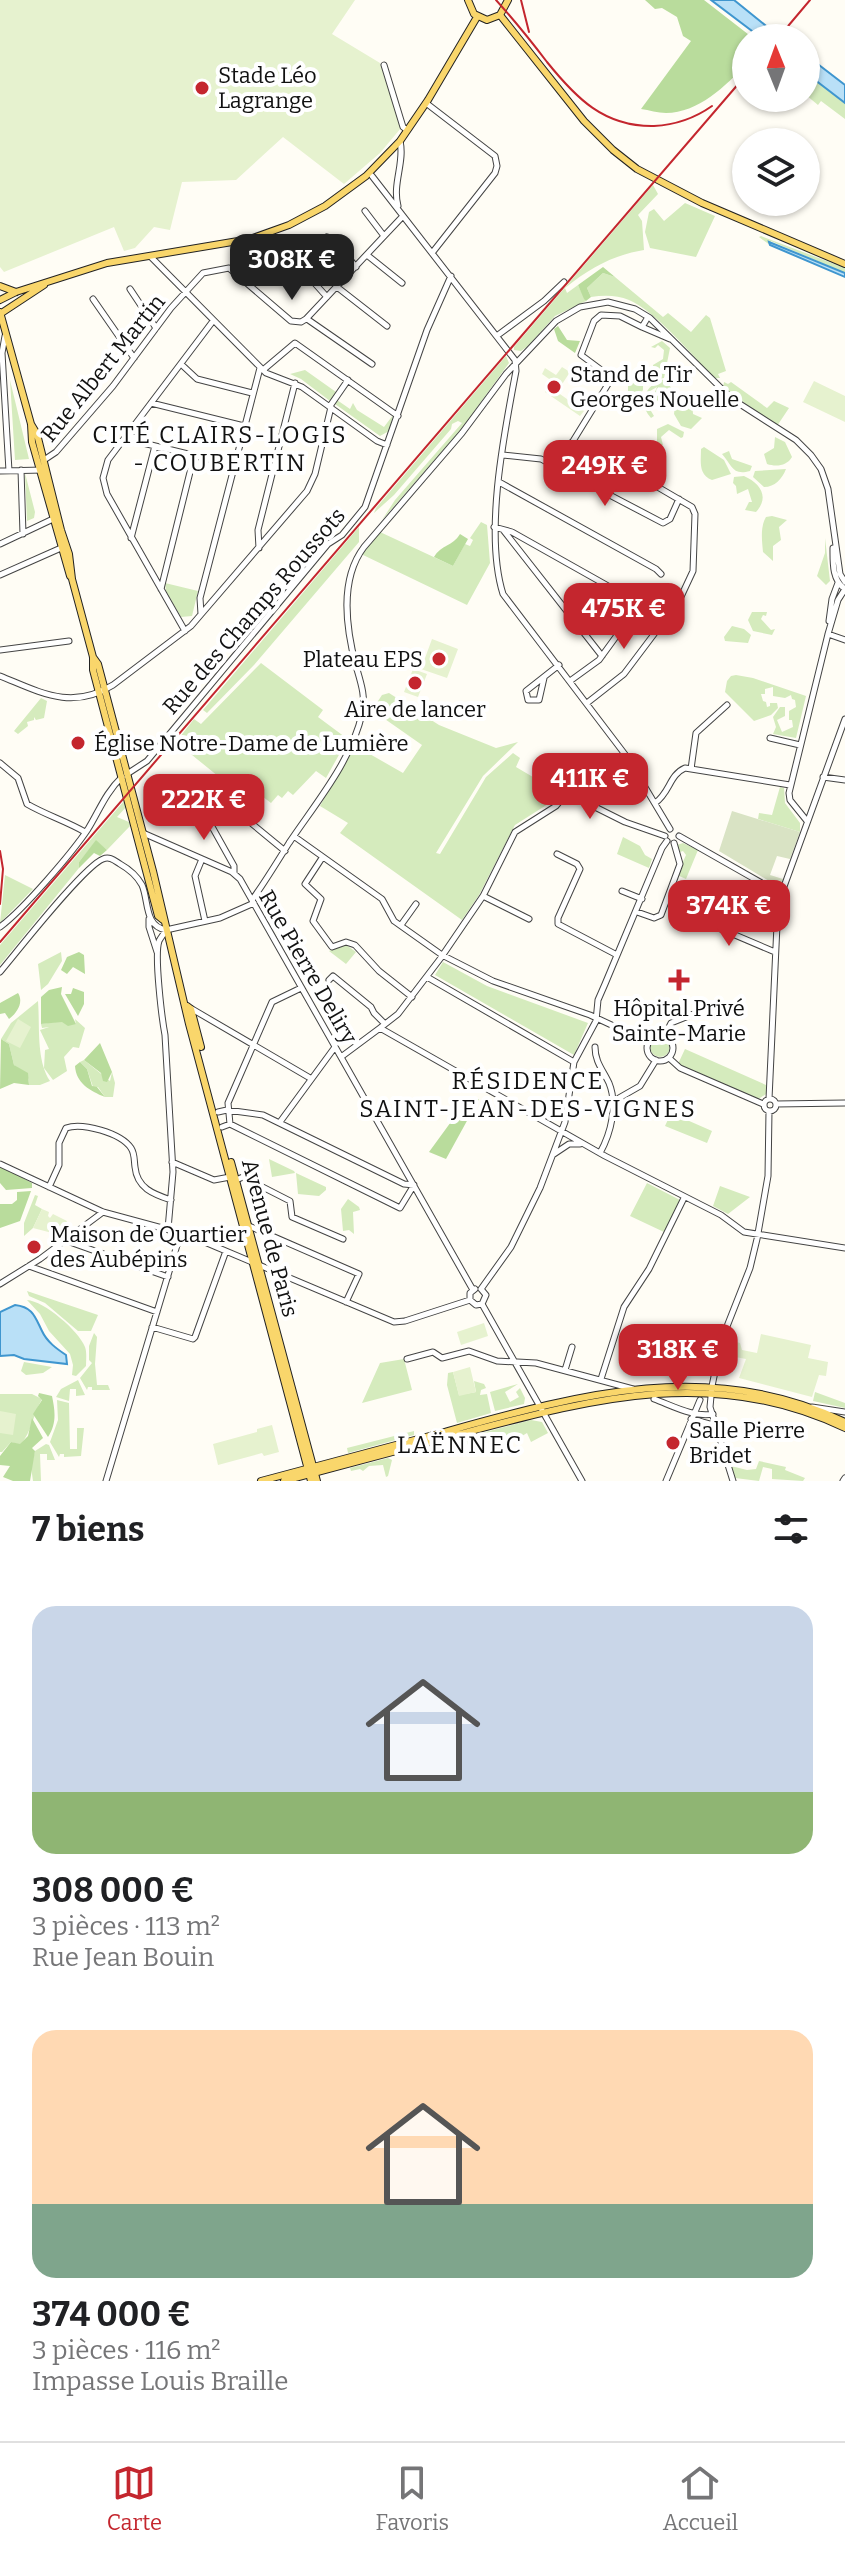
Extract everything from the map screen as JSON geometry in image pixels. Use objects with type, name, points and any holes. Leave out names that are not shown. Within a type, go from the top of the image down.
[{"type":"main road","points":[[468,0],[477,17],[492,20],[500,15],[508,0]]},
{"type":"main road","points":[[500,15],[584,121],[637,169],[702,203],[845,264]]},
{"type":"main road","points":[[0,300],[89,267],[232,243],[273,232],[325,206],[369,176],[400,141],[477,17]]},
{"type":"main road","points":[[0,313],[50,281]]},
{"type":"main road","points":[[0,286],[16,292]]},
{"type":"main road","name":"Avenue de Paris","points":[[0,313],[3,334],[50,482],[69,554],[72,579]]},
{"type":"main road","name":"Avenue de Paris","points":[[31,424],[32,442],[93,657],[93,670],[102,691],[143,833],[163,920],[218,1112],[226,1125],[233,1178],[249,1226],[256,1264]]},
{"type":"main road","name":"Avenue de Paris","points":[[125,775],[158,916],[163,920]]},
{"type":"main road","name":"Avenue de Paris","points":[[189,1008],[311,1473],[317,1481]]},
{"type":"main road","points":[[284,1481],[540,1409],[634,1389],[759,1393],[811,1407],[845,1425]]},
{"type":"main road","points":[[540,1409],[646,1393],[711,1390],[769,1401],[845,1425]]},
{"type":"main road","points":[[261,1481],[311,1473]]},
{"type":"street","points":[[384,65],[403,127],[407,130]]},
{"type":"street","points":[[426,103],[495,156],[497,166],[495,173],[432,253]]},
{"type":"street","points":[[400,141],[402,149],[395,189],[401,213]]},
{"type":"street","points":[[369,176],[383,188],[513,355],[516,365],[494,527],[499,577],[503,594],[627,757],[670,829],[669,840],[680,864],[661,915],[654,918],[637,912]]},
{"type":"street","points":[[383,188],[389,191],[395,189]]},
{"type":"street","points":[[365,211],[384,236]]},
{"type":"street","points":[[372,364],[306,319],[367,255],[401,213]]},
{"type":"street","points":[[327,237],[335,241],[356,267]]},
{"type":"street","points":[[149,255],[262,369],[277,379],[295,383],[387,445]]},
{"type":"street","points":[[367,255],[390,277],[402,283]]},
{"type":"street","points":[[284,256],[292,258],[327,297]]},
{"type":"street","name":"Rue Albert Martin","points":[[44,460],[56,452],[203,273],[229,268],[291,321],[297,323],[306,319]]},
{"type":"street","name":"Rue des Champs Roussots","points":[[0,927],[14,915],[85,832],[108,793],[125,775],[147,761],[328,544],[342,535],[365,507],[427,330],[451,276]]},
{"type":"street","points":[[498,335],[564,282]]},
{"type":"street","points":[[337,287],[387,326]]},
{"type":"street","points":[[130,289],[157,328]]},
{"type":"street","points":[[93,299],[134,358]]},
{"type":"street","points":[[149,918],[155,926],[166,930],[205,921],[253,902],[314,810],[346,752],[362,713],[362,683],[355,663],[347,612],[353,564],[502,380],[556,321],[580,307],[602,302],[615,303],[648,317],[732,399],[796,440],[811,455],[825,479],[842,586],[790,785],[790,800],[807,821]]},
{"type":"street","points":[[557,467],[610,381],[608,375],[581,355],[594,321],[601,315],[620,316],[662,338],[671,339]]},
{"type":"street","points":[[642,327],[648,317]]},
{"type":"street","points":[[185,631],[107,494],[103,478],[108,460],[213,321]]},
{"type":"street","points":[[3,334],[3,403],[9,471]]},
{"type":"street","points":[[201,615],[200,598],[252,393],[262,369],[284,353],[304,349],[398,416]]},
{"type":"street","points":[[182,365],[197,379],[252,393]]},
{"type":"street","points":[[0,676],[59,699],[102,691],[185,631],[310,485],[330,407],[348,380]]},
{"type":"street","points":[[502,380],[514,381]]},
{"type":"street","points":[[259,548],[258,530],[295,383]]},
{"type":"street","points":[[495,390],[513,389]]},
{"type":"street","points":[[151,403],[244,426]]},
{"type":"street","points":[[128,434],[155,446],[234,465]]},
{"type":"street","points":[[571,443],[679,499],[692,507],[695,514],[694,564],[687,587],[624,674],[587,703]]},
{"type":"street","points":[[131,538],[155,446]]},
{"type":"street","points":[[39,469],[41,450]]},
{"type":"street","points":[[503,455],[537,458],[663,523],[670,519],[679,499]]},
{"type":"street","points":[[161,589],[194,456]]},
{"type":"street","points":[[0,471],[39,469],[50,482]]},
{"type":"street","points":[[21,470],[23,534]]},
{"type":"street","points":[[499,482],[661,574]]},
{"type":"street","points":[[0,544],[53,519]]},
{"type":"street","points":[[494,527],[553,554],[640,604]]},
{"type":"street","points":[[503,530],[602,656]]},
{"type":"street","points":[[0,575],[61,548]]},
{"type":"street","points":[[570,681],[602,656],[647,594]]},
{"type":"street","points":[[828,634],[845,640]]},
{"type":"street","points":[[0,650],[69,641]]},
{"type":"street","points":[[544,678],[539,700],[528,700],[526,691],[559,665]]},
{"type":"street","points":[[691,769],[696,733],[727,705]]},
{"type":"street","points":[[763,1104],[769,1099],[776,912],[845,719]]},
{"type":"street","points":[[770,738],[800,745]]},
{"type":"street","points":[[0,763],[18,778],[27,804],[85,832]]},
{"type":"street","points":[[341,1057],[383,1026],[412,997],[483,896],[515,832],[550,810],[567,793],[577,764]]},
{"type":"street","points":[[655,803],[664,796],[681,770],[790,785]]},
{"type":"street","points":[[823,777],[845,780]]},
{"type":"street","points":[[215,793],[201,807],[234,866],[234,873]]},
{"type":"street","points":[[567,793],[669,840]]},
{"type":"street","points":[[245,818],[285,851]]},
{"type":"street","points":[[670,829],[675,829],[679,836],[781,894]]},
{"type":"street","name":"Rue Pierre Deliry","points":[[143,833],[234,873],[240,879],[473,1290]]},
{"type":"street","points":[[470,1300],[473,1290],[481,1289],[518,1234],[553,1155],[569,1103],[574,1062],[597,1018],[599,997],[662,848],[669,840],[679,836]]},
{"type":"street","points":[[295,837],[384,901],[394,921],[442,955],[493,981],[597,1018],[648,1042]]},
{"type":"street","points":[[557,854],[583,869],[558,918],[558,924],[617,955]]},
{"type":"street","points":[[0,972],[54,907],[105,858],[118,862],[136,877],[142,887],[158,957]]},
{"type":"street","points":[[323,858],[305,884],[321,899],[313,921],[326,942],[332,947],[346,942],[355,945],[379,971],[412,997]]},
{"type":"street","points":[[202,859],[195,876],[205,921]]},
{"type":"street","points":[[622,891],[642,899]]},
{"type":"street","points":[[483,896],[529,919]]},
{"type":"street","points":[[401,925],[416,904]]},
{"type":"street","points":[[695,918],[775,952]]},
{"type":"street","points":[[166,930],[159,943],[158,957],[172,1162],[168,1229]]},
{"type":"street","points":[[158,957],[173,956]]},
{"type":"street","points":[[329,980],[333,976],[371,1007],[383,1026],[560,1131],[721,1215],[744,1232],[845,1248]]},
{"type":"street","points":[[427,977],[574,1062]]},
{"type":"street","points":[[218,1112],[227,1110],[257,1113],[404,1184],[414,1185],[400,1208],[226,1125],[227,1110],[272,1002],[301,988]]},
{"type":"street","points":[[665,1035],[671,1023],[696,1013],[697,1007]]},
{"type":"street","points":[[189,1008],[310,1078]]},
{"type":"street","points":[[656,1060],[647,1051],[648,1042],[654,1036],[665,1035]]},
{"type":"street","points":[[665,1035],[673,1045],[669,1058]]},
{"type":"street","points":[[280,1122],[335,1047]]},
{"type":"street","points":[[595,1047],[595,1058],[607,1079],[613,1100],[609,1129],[600,1153]]},
{"type":"street","points":[[619,1098],[640,1086],[656,1060],[669,1058]]},
{"type":"street","points":[[669,1058],[680,1068],[763,1104],[769,1111],[768,1176],[757,1235],[750,1268],[722,1339],[711,1390],[713,1414],[733,1481]]},
{"type":"street","points":[[769,1099],[776,1104],[845,1103]]},
{"type":"street","points":[[769,1111],[776,1104]]},
{"type":"street","points":[[49,1187],[59,1165],[59,1143],[66,1128],[90,1126],[129,1145],[134,1154],[136,1175],[143,1187],[171,1200]]},
{"type":"street","points":[[553,1155],[569,1144],[583,1144]]},
{"type":"street","points":[[172,1162],[214,1180],[243,1177],[290,1201],[292,1217],[343,1239]]},
{"type":"street","points":[[0,1164],[103,1212],[181,1232],[399,1322],[470,1300]]},
{"type":"street","points":[[601,1379],[624,1307],[649,1269],[684,1198]]},
{"type":"street","points":[[0,1284],[103,1212]]},
{"type":"street","points":[[249,1226],[359,1274],[346,1302]]},
{"type":"street","points":[[106,1481],[181,1232]]},
{"type":"street","points":[[66,1240],[168,1277]]},
{"type":"street","points":[[152,1327],[193,1339],[195,1337],[226,1251]]},
{"type":"street","points":[[29,1266],[157,1312]]},
{"type":"street","points":[[481,1289],[486,1295],[482,1304]]},
{"type":"street","points":[[470,1300],[474,1304],[482,1304]]},
{"type":"street","points":[[482,1304],[582,1481]]},
{"type":"street","points":[[565,1370],[572,1347]]},
{"type":"street","points":[[407,1359],[433,1352],[442,1358],[469,1351],[497,1361],[530,1362],[634,1389]]},
{"type":"street","points":[[654,1399],[717,1426]]},
{"type":"street","points":[[666,1481],[700,1400]]},
{"type":"street","points":[[811,1407],[845,1412]]},
{"type":"street","points":[[692,1416],[713,1414]]},
{"type":"green space","points":[[0,0],[355,0],[332,34],[380,63],[401,128],[380,153],[344,184],[283,137],[236,180],[182,182],[170,230],[154,227],[135,248],[124,251],[114,227],[4,272],[0,267]]},
{"type":"green space","points":[[645,0],[704,0],[735,24],[732,24],[732,77],[700,103],[678,112],[641,109],[691,41],[683,36],[677,17],[662,8],[655,9]]},
{"type":"green space","points":[[820,84],[845,103],[845,119],[821,101]]},
{"type":"green space","points":[[653,185],[658,194],[638,215],[642,221],[644,250],[612,259],[574,281],[565,288],[567,293],[578,285],[586,301],[555,316],[528,346],[521,351],[514,350],[514,347]]},
{"type":"green space","points":[[685,203],[715,216],[696,257],[650,248],[645,232],[649,212],[654,209],[664,221]]},
{"type":"green space","points":[[761,236],[845,268],[845,273],[771,241],[770,245]]},
{"type":"green space","points":[[603,267],[615,277],[603,273],[587,288],[591,297],[586,301],[578,285]]},
{"type":"green space","points":[[603,273],[615,277],[663,317],[668,313],[691,332],[706,315],[710,318],[726,371],[718,374],[720,378],[715,378],[640,306],[620,297],[591,297],[587,288]]},
{"type":"green space","points":[[558,326],[567,340],[580,341],[575,353],[558,341],[554,329]]},
{"type":"green space","points":[[662,341],[670,348],[664,378],[653,380],[649,373],[653,371],[653,365],[663,359],[664,350],[658,345],[651,347]]},
{"type":"green space","points":[[506,356],[509,363],[460,431],[382,520],[395,500],[462,423],[452,424],[394,495],[374,513],[376,508]]},
{"type":"green space","name":"Stand de Tir Georges Nouelle","points":[[562,367],[570,372],[557,392],[584,411],[580,416],[545,392],[552,381],[542,374],[545,368],[556,375]]},
{"type":"green space","points":[[305,370],[336,392],[330,401],[290,374]]},
{"type":"green space","points":[[628,378],[643,386],[638,398],[621,397],[628,391]]},
{"type":"green space","points":[[665,379],[672,394],[658,387],[664,400],[662,402],[652,399],[657,387],[650,391],[648,406],[654,416],[651,418],[644,406],[645,395],[652,385]]},
{"type":"green space","points":[[10,380],[29,459],[15,460]]},
{"type":"green space","points":[[814,381],[845,396],[845,422],[803,402]]},
{"type":"green space","points":[[724,382],[731,382],[767,408],[774,401],[789,408],[777,426],[723,388]]},
{"type":"green space","points":[[684,392],[698,397],[692,403],[693,414],[702,418],[691,429],[681,426],[674,414],[676,397]]},
{"type":"green space","points":[[337,400],[350,409],[353,403],[357,410],[384,427],[393,415],[389,431],[380,436],[335,404]]},
{"type":"green space","points":[[668,424],[684,432],[683,437],[669,430],[661,437],[663,445],[657,445],[657,429]]},
{"type":"green space","points":[[775,437],[785,442],[792,457],[781,465],[767,464],[764,454],[774,448]]},
{"type":"green space","points":[[704,447],[724,460],[731,474],[712,480],[704,475],[701,449]]},
{"type":"green space","points":[[729,451],[732,459],[752,466],[750,471],[739,472],[733,468],[722,454]]},
{"type":"green space","points":[[786,469],[778,482],[768,487],[753,477],[755,471]]},
{"type":"green space","points":[[25,473],[35,512],[34,518],[27,521]]},
{"type":"green space","points":[[744,476],[755,482],[763,496],[756,512],[745,510],[752,502],[748,489],[737,494],[733,483],[734,477]]},
{"type":"green space","points":[[772,516],[787,520],[779,527],[781,540],[773,546],[773,561],[763,552],[762,539],[764,521]]},
{"type":"green space","points":[[481,522],[487,525],[490,563],[467,605],[361,554],[380,532],[453,566],[465,544],[470,546],[473,540],[470,538]]},
{"type":"green space","points":[[359,527],[359,542],[254,665],[207,713],[203,710]]},
{"type":"green space","points":[[460,534],[468,539],[453,566],[434,557],[454,541]]},
{"type":"green space","points":[[825,538],[830,581],[826,585],[817,576],[825,553]]},
{"type":"green space","points":[[165,583],[198,591],[192,616],[181,617],[166,591]]},
{"type":"green space","points":[[752,612],[767,612],[761,619],[771,630],[775,629],[772,635],[753,631],[748,620]]},
{"type":"green space","points":[[732,626],[744,629],[751,635],[748,643],[725,641],[724,637]]},
{"type":"green space","name":"Plateau EPS","points":[[432,639],[458,649],[447,678],[421,669]]},
{"type":"green space","points":[[261,663],[323,710],[318,717],[349,740],[344,746],[333,747],[340,753],[326,778],[316,771],[293,795],[288,791],[282,798],[278,795],[271,803],[237,777],[229,785],[176,742],[194,719],[201,724]]},
{"type":"green space","name":"Aire de lancer","points":[[413,669],[427,674],[418,697],[404,692]]},
{"type":"green space","points":[[736,675],[806,696],[796,738],[773,734],[776,727],[773,717],[780,707],[785,707],[785,716],[777,720],[782,732],[793,727],[789,711],[796,707],[791,695],[785,698],[773,696],[773,687],[765,689],[765,694],[761,694],[767,707],[770,703],[777,703],[778,708],[771,715],[754,721],[725,692],[727,681]]},
{"type":"green space","points":[[389,693],[439,725],[496,748],[518,742],[483,776],[436,853],[440,854],[486,777],[513,753],[520,758],[516,767],[559,797],[515,825],[479,895],[462,920],[340,833],[348,823],[320,806],[354,745],[403,773],[422,745],[372,710],[382,695]]},
{"type":"green space","points":[[41,698],[47,701],[44,718],[36,720],[34,717],[18,734],[14,731]]},
{"type":"green space","points":[[780,787],[784,788],[785,803],[800,823],[800,832],[758,819],[759,813],[772,815]]},
{"type":"green space","points":[[124,801],[127,806],[117,817],[129,822],[130,826],[107,850],[96,841],[79,862],[79,868],[0,965],[0,945]]},
{"type":"green space","points":[[732,811],[800,832],[790,859],[777,856],[770,875],[783,879],[782,882],[774,884],[719,851]]},
{"type":"green space","points":[[623,837],[640,846],[645,855],[652,859],[649,868],[617,854]]},
{"type":"green space","points":[[96,840],[107,850],[100,856],[94,853],[79,868],[79,862]]},
{"type":"green space","points":[[683,843],[698,850],[686,879],[677,875],[686,855],[680,852],[677,845]]},
{"type":"green space","points":[[5,875],[33,889],[0,923]]},
{"type":"green space","points":[[345,944],[356,952],[346,964],[329,951]]},
{"type":"green space","points":[[61,952],[62,961],[41,990],[38,964]]},
{"type":"green space","points":[[79,952],[84,955],[85,974],[73,967],[67,974],[61,970],[67,957]]},
{"type":"green space","points":[[443,962],[487,986],[588,1023],[574,1055],[435,975]]},
{"type":"green space","points":[[62,987],[61,994],[76,1024],[41,1024],[41,997],[49,990]]},
{"type":"green space","points":[[73,988],[84,992],[84,1004],[78,1016],[65,994],[71,994]]},
{"type":"green space","points":[[18,993],[20,1004],[15,1014],[9,1019],[5,1013],[0,1014],[0,1003]]},
{"type":"green space","points":[[38,1001],[42,1063],[50,1081],[29,1085],[27,1075],[14,1065],[9,1044],[1,1039],[11,1023]]},
{"type":"green space","points":[[18,1019],[31,1027],[20,1048],[6,1041]]},
{"type":"green space","points":[[75,1019],[85,1028],[79,1048],[73,1047],[64,1057],[67,1071],[53,1080],[44,1068],[45,1050],[49,1049],[40,1030],[49,1027],[42,1028],[41,1024],[62,1021],[76,1024]]},
{"type":"green space","points":[[660,1037],[667,1040],[670,1047],[667,1054],[660,1057],[653,1054],[650,1047],[653,1040]]},
{"type":"green space","points":[[1,1039],[9,1044],[14,1065],[28,1073],[29,1085],[14,1083],[0,1089]]},
{"type":"green space","points":[[100,1043],[112,1072],[107,1082],[84,1060]]},
{"type":"green space","points":[[685,1049],[766,1085],[766,1094],[757,1100],[678,1064]]},
{"type":"green space","points":[[84,1060],[110,1081],[112,1072],[115,1083],[113,1097],[105,1097],[98,1087],[93,1087],[87,1069],[80,1062]]},
{"type":"green space","points":[[80,1062],[87,1069],[92,1086],[97,1087],[105,1097],[81,1082],[75,1066]]},
{"type":"green space","points":[[479,1099],[446,1159],[429,1152],[456,1115],[465,1118],[475,1100]]},
{"type":"green space","points":[[671,1113],[712,1131],[707,1143],[665,1126]]},
{"type":"green space","points":[[269,1159],[294,1171],[295,1173],[272,1177]]},
{"type":"green space","points":[[0,1166],[32,1183],[32,1188],[6,1190],[0,1183]]},
{"type":"green space","points":[[296,1173],[326,1187],[326,1190],[319,1196],[298,1194]]},
{"type":"green space","points":[[647,1183],[680,1200],[664,1232],[630,1216]]},
{"type":"green space","points":[[720,1186],[750,1197],[728,1214],[713,1206]]},
{"type":"green space","points":[[31,1191],[20,1221],[0,1228],[0,1204],[12,1204],[17,1200],[17,1192]]},
{"type":"green space","points":[[35,1195],[38,1196],[35,1205],[42,1209],[33,1228],[24,1236],[24,1223]]},
{"type":"green space","points":[[348,1199],[360,1210],[353,1212],[354,1234],[349,1230],[343,1231],[341,1209]]},
{"type":"green space","points":[[42,1209],[49,1212],[50,1218],[53,1214],[67,1221],[60,1235],[33,1228]]},
{"type":"green space","points":[[27,1291],[98,1315],[91,1331],[78,1331],[45,1303],[29,1296]]},
{"type":"green space","points":[[27,1300],[51,1311],[81,1340],[86,1349],[86,1366],[76,1376],[72,1375],[70,1354]]},
{"type":"green space","points":[[484,1323],[488,1336],[461,1345],[457,1332]]},
{"type":"green space","points":[[94,1333],[97,1337],[97,1385],[108,1385],[110,1390],[92,1390],[88,1387],[87,1390],[80,1378],[92,1363],[89,1360],[89,1346]]},
{"type":"green space","points":[[761,1334],[811,1345],[808,1358],[828,1362],[826,1376],[819,1375],[812,1397],[739,1378],[746,1359],[735,1357],[733,1350],[723,1348],[725,1339],[740,1343],[742,1350],[757,1353]]},
{"type":"green space","points":[[404,1359],[412,1390],[362,1403],[380,1363]]},
{"type":"green space","points":[[24,1362],[52,1367],[43,1373],[26,1375],[21,1371]]},
{"type":"green space","points":[[470,1367],[476,1392],[459,1396],[453,1372]]},
{"type":"green space","points":[[453,1372],[459,1395],[476,1392],[474,1381],[484,1384],[486,1388],[481,1390],[480,1395],[487,1394],[491,1413],[457,1423],[447,1385],[448,1373]]},
{"type":"green space","points":[[78,1380],[85,1395],[76,1396],[76,1389],[70,1389],[69,1401],[56,1397],[61,1389]]},
{"type":"green space","points":[[518,1384],[505,1392],[510,1402],[519,1397],[516,1392],[520,1388],[525,1398],[524,1404],[495,1411],[490,1392]]},
{"type":"green space","points":[[815,1392],[845,1403],[845,1408],[813,1401]]},
{"type":"green space","points":[[39,1393],[52,1396],[54,1417],[48,1437],[33,1414],[42,1400]]},
{"type":"green space","points":[[0,1394],[32,1394],[42,1399],[24,1440],[20,1445],[11,1442],[2,1452],[0,1452]]},
{"type":"green space","points":[[57,1400],[69,1403],[70,1449],[77,1449],[77,1428],[84,1428],[81,1456],[64,1457],[60,1454],[59,1457],[50,1442],[58,1420]]},
{"type":"green space","points":[[0,1411],[16,1414],[13,1435],[0,1433]]},
{"type":"green space","points":[[32,1418],[43,1438],[32,1448],[35,1451],[30,1481],[13,1481],[3,1477],[10,1466],[0,1465],[0,1456],[11,1442],[20,1444],[28,1436]]},
{"type":"green space","points":[[531,1420],[542,1422],[548,1433],[531,1442],[527,1433],[517,1439],[504,1440],[502,1436],[452,1448],[451,1441]]},
{"type":"green space","points":[[272,1425],[279,1452],[264,1456],[262,1453],[218,1465],[213,1444]]},
{"type":"green space","points":[[414,1431],[414,1435],[348,1453],[347,1448]]},
{"type":"green space","points":[[46,1444],[55,1460],[47,1460],[47,1454],[40,1454],[41,1481],[33,1481],[31,1467],[35,1451]]},
{"type":"green space","points":[[388,1458],[392,1460],[386,1477],[383,1465],[369,1466],[363,1471],[351,1471],[350,1468]]},
{"type":"green space","points":[[759,1461],[786,1467],[785,1470],[805,1478],[803,1481],[772,1479],[772,1469],[763,1467],[759,1481],[735,1478],[731,1466],[756,1469]]},
{"type":"water","points":[[711,0],[734,0],[764,24],[743,24]]},
{"type":"water","points":[[820,66],[845,85],[845,103],[820,84]]},
{"type":"water","points":[[769,242],[845,273],[845,277],[770,245]]},
{"type":"water","points":[[15,1305],[33,1314],[47,1339],[66,1355],[67,1364],[14,1355],[0,1356],[0,1312]]},
{"type":"railway","points":[[496,0],[569,87],[606,116],[636,125],[654,126],[677,122],[712,106]]},
{"type":"railway","points":[[521,0],[529,32]]},
{"type":"railway","points":[[790,24],[810,0]]},
{"type":"railway","points":[[0,942],[732,91]]},
{"type":"railway","points":[[0,851],[3,869],[0,904]]},
{"type":"place","name":"Stade Léo Lagrange","points":[[202,88]]},
{"type":"place","name":"Stand de Tir Georges Nouelle","points":[[554,387]]},
{"type":"place","name":"Plateau EPS","points":[[439,659]]},
{"type":"place","name":"Aire de lancer","points":[[415,683]]},
{"type":"place","name":"Église Notre-Dame de Lumière","points":[[78,743]]},
{"type":"place","name":"Hôpital Privé Sainte-Marie","points":[[679,980]]},
{"type":"place","name":"Maison de Quartier des Aubépins","points":[[34,1247]]},
{"type":"place","name":"Salle Pierre Bridet","points":[[673,1443]]},
{"type":"district","name":"CITÉ CLAIRS-LOGIS - COUBERTIN","points":[[220,449]]},
{"type":"district","name":"RÉSIDENCE SAINT-JEAN-DES-VIGNES","points":[[528,1095]]},
{"type":"district","name":"LAËNNEC","points":[[460,1445]]}]
